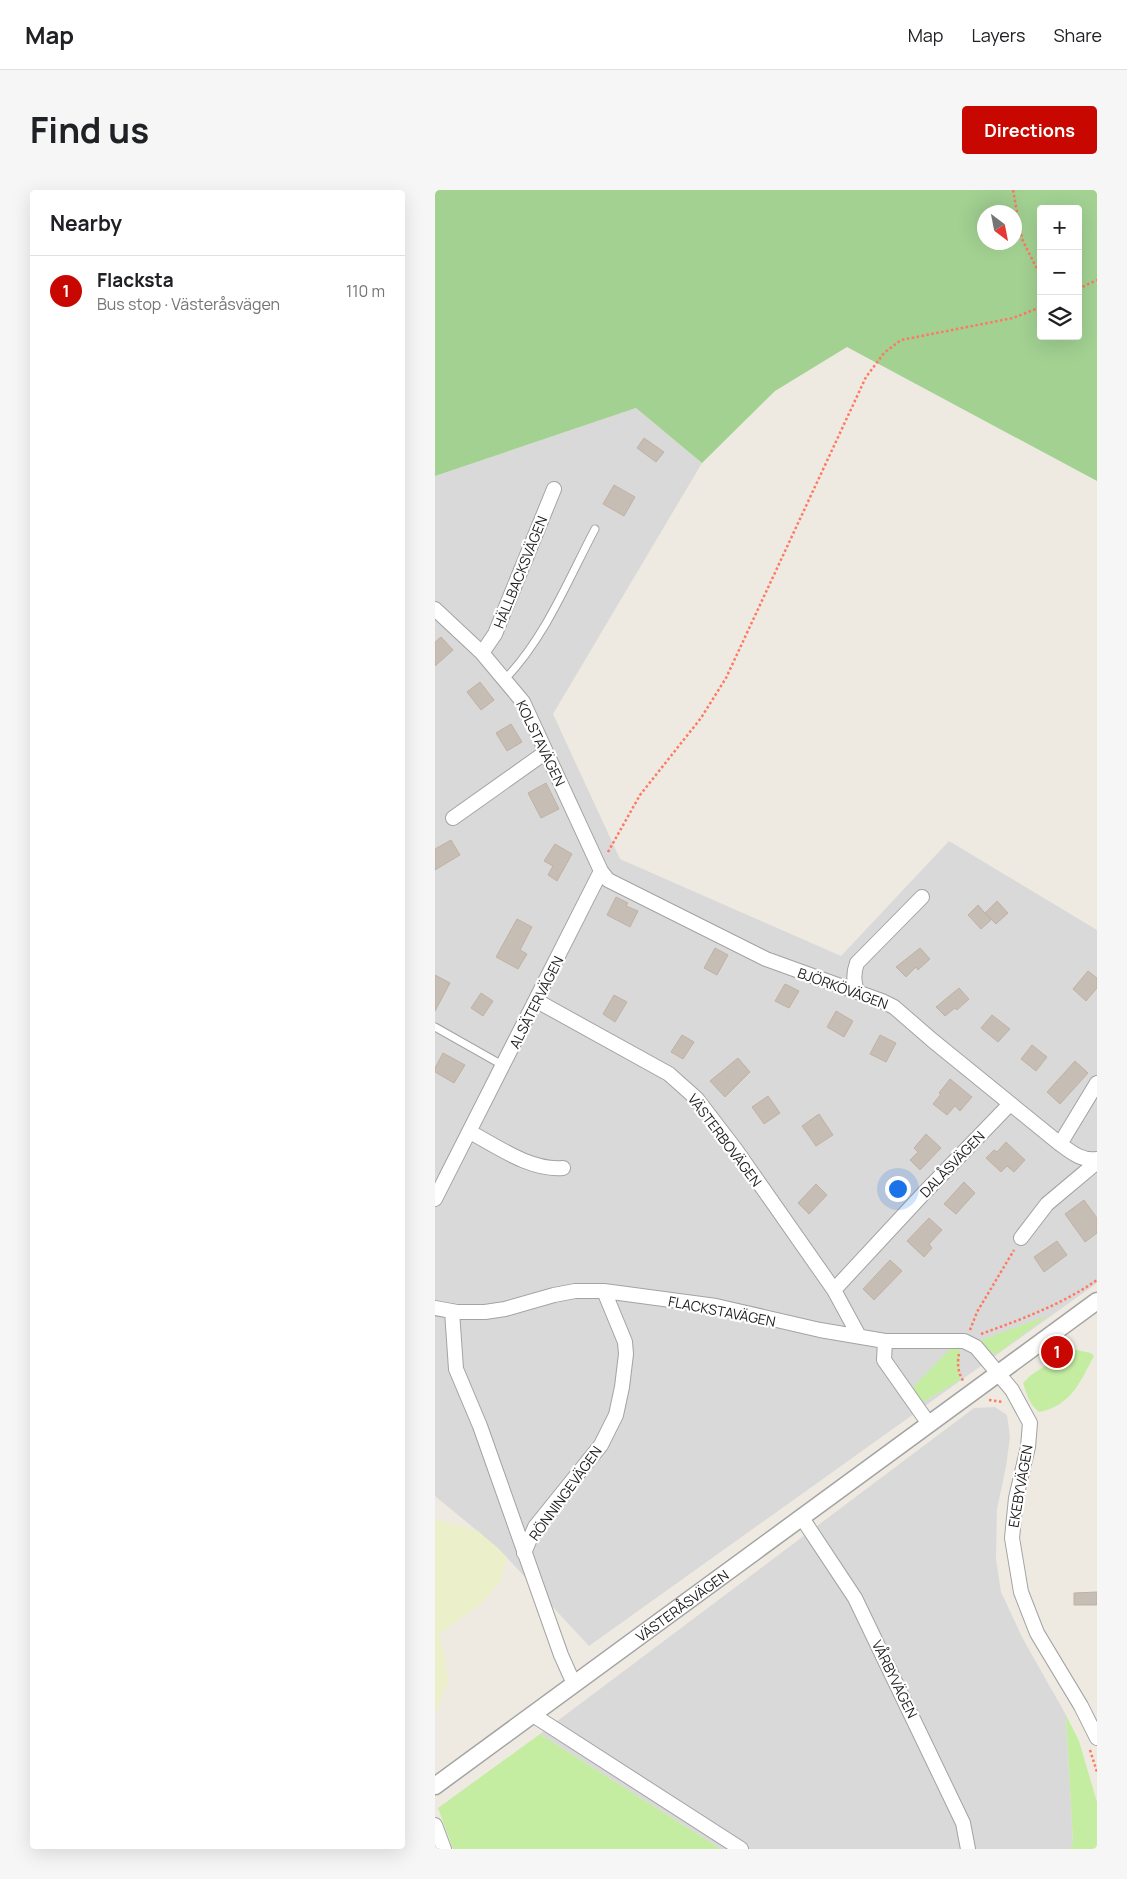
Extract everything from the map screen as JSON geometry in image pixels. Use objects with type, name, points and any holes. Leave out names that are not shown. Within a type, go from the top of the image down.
[{"type":"street","name":"HÄLLBACKSVÄGEN","points":[[483,654],[498,626],[554,489]]},
{"type":"street","name":"KOLSTAVÄGEN","points":[[435,609],[483,654],[505,678],[528,711],[601,871]]},
{"type":"street","points":[[453,818],[546,752]]},
{"type":"street","name":"BJÖRKÖVÄGEN","points":[[601,871],[608,880],[766,959],[894,1007],[1072,1154],[1085,1160],[1097,1160]]},
{"type":"street","name":"ALSÄTERVÄGEN","points":[[435,1200],[601,871]]},
{"type":"street","points":[[857,992],[854,982],[854,971],[857,963],[922,897]]},
{"type":"street","name":"VÄSTERBOVÄGEN","points":[[537,1001],[669,1074],[697,1099],[736,1150],[834,1290],[859,1336]]},
{"type":"street","points":[[1060,1144],[1097,1083]]},
{"type":"street","name":"DALÅSVÄGEN","points":[[834,1290],[1010,1104]]},
{"type":"street","points":[[470,1132],[534,1165],[551,1169],[563,1168]]},
{"type":"street","points":[[1021,1238],[1047,1204],[1097,1160]]},
{"type":"street","name":"FLACKSTAVÄGEN","points":[[435,1308],[471,1313],[485,1312],[505,1309],[554,1294],[575,1291],[604,1291],[716,1306],[820,1330],[885,1341],[963,1341],[976,1347],[997,1374]]},
{"type":"street","name":"RÖNNINGEVÄGEN","points":[[524,1553],[535,1528],[601,1445],[615,1415],[623,1379],[626,1354],[625,1342],[604,1291]]},
{"type":"street","name":"VÄSTERÅSVÄGEN","points":[[435,1786],[1097,1301]]},
{"type":"street","name":"RÖNNINGEVÄGEN","points":[[453,1311],[456,1369],[480,1426],[561,1655],[574,1684]]},
{"type":"street","points":[[885,1341],[884,1360],[929,1424]]},
{"type":"street","name":"EKEBYVÄGEN","points":[[997,1374],[1012,1390],[1030,1423],[1028,1447],[1016,1498],[1012,1538],[1021,1592],[1037,1633],[1081,1706],[1097,1738]]},
{"type":"street","name":"VÅRBYVÄGEN","points":[[802,1518],[841,1575],[865,1617],[963,1823],[968,1849]]},
{"type":"street","points":[[533,1714],[741,1849]]},
{"type":"street","points":[[435,1825],[444,1849]]},
{"type":"lane","points":[[505,678],[522,661],[536,641],[595,529]]},
{"type":"lane","points":[[435,1027],[504,1066]]},
{"type":"path","points":[[1013,190],[1022,240],[1037,269]]},
{"type":"path","points":[[1082,287],[1097,280]]},
{"type":"path","points":[[601,871],[604,859],[630,810],[701,718],[726,678],[866,376],[874,364],[889,347],[901,340],[1013,318],[1037,309]]},
{"type":"path","points":[[971,1333],[969,1328],[977,1312],[1021,1238]]},
{"type":"shaded area","points":[[636,408],[702,463],[553,714],[620,859],[841,956],[949,841],[1097,930],[1097,1283],[589,1646],[498,1548],[435,1496],[435,476]]},
{"type":"shaded area","points":[[995,1407],[1007,1415],[1010,1437],[997,1509],[996,1559],[1001,1592],[1023,1639],[1066,1715],[1073,1842],[1070,1849],[721,1849],[540,1734],[974,1408]]},
{"type":"green space","points":[[435,190],[1097,190],[1097,481],[847,347],[775,391],[702,463],[636,408],[435,476]]},
{"type":"green space","points":[[1049,1315],[998,1353],[990,1352],[979,1341]]},
{"type":"green space","points":[[951,1348],[960,1350],[960,1380],[920,1404],[915,1402],[914,1386]]},
{"type":"green space","points":[[1073,1351],[1091,1353],[1094,1356],[1079,1384],[1059,1404],[1039,1412],[1027,1395],[1023,1383],[1031,1375],[1059,1357],[1065,1362],[1074,1354]]},
{"type":"green space","points":[[435,1519],[478,1531],[507,1557],[501,1581],[482,1603],[439,1634],[445,1657],[448,1681],[435,1714]]},
{"type":"green space","points":[[1066,1715],[1079,1741],[1097,1802],[1097,1849],[1070,1849],[1073,1842]]},
{"type":"green space","points":[[540,1734],[721,1849],[453,1849],[438,1808]]},
{"type":"building","points":[[644,438],[664,452],[656,462],[637,448]]},
{"type":"building","points":[[614,485],[635,497],[624,516],[603,504]]},
{"type":"building","points":[[441,637],[453,650],[435,666],[435,642]]},
{"type":"building","points":[[480,682],[494,700],[481,710],[467,692]]},
{"type":"building","points":[[511,724],[522,742],[507,751],[496,733]]},
{"type":"building","points":[[546,783],[559,809],[541,818],[528,793]]},
{"type":"building","points":[[451,840],[460,855],[435,870],[435,849]]},
{"type":"building","points":[[555,844],[572,854],[557,881],[548,875],[553,866],[544,861]]},
{"type":"building","points":[[616,897],[628,903],[626,906],[638,911],[630,927],[607,915]]},
{"type":"building","points":[[997,901],[1008,913],[996,924],[985,913]]},
{"type":"building","points":[[978,905],[991,920],[981,929],[968,915]]},
{"type":"building","points":[[517,919],[532,927],[520,950],[527,954],[518,969],[496,957]]},
{"type":"building","points":[[715,948],[728,955],[717,975],[704,968]]},
{"type":"building","points":[[920,948],[930,959],[918,970],[916,967],[906,977],[896,967]]},
{"type":"building","points":[[1088,971],[1097,978],[1097,988],[1086,1001],[1073,989]]},
{"type":"building","points":[[435,975],[450,983],[435,1011]]},
{"type":"building","points":[[785,984],[799,991],[789,1008],[775,1001]]},
{"type":"building","points":[[959,988],[969,999],[957,1010],[955,1008],[945,1016],[936,1007]]},
{"type":"building","points":[[481,993],[493,1001],[483,1016],[471,1008]]},
{"type":"building","points":[[614,995],[627,1002],[615,1022],[603,1014]]},
{"type":"building","points":[[836,1011],[853,1021],[844,1037],[827,1027]]},
{"type":"building","points":[[992,1015],[1010,1029],[998,1042],[981,1028]]},
{"type":"building","points":[[682,1035],[694,1042],[683,1059],[671,1052]]},
{"type":"building","points":[[880,1035],[896,1043],[886,1062],[870,1054]]},
{"type":"building","points":[[1032,1045],[1047,1057],[1036,1071],[1021,1059]]},
{"type":"building","points":[[443,1053],[465,1065],[454,1083],[435,1072],[435,1068]]},
{"type":"building","points":[[738,1058],[750,1072],[725,1097],[710,1081]]},
{"type":"building","points":[[1075,1061],[1088,1073],[1060,1104],[1047,1092]]},
{"type":"building","points":[[950,1079],[972,1097],[960,1111],[955,1106],[947,1115],[933,1104]]},
{"type":"building","points":[[768,1096],[780,1113],[764,1124],[752,1107]]},
{"type":"building","points":[[819,1114],[833,1135],[816,1146],[802,1126]]},
{"type":"building","points":[[926,1134],[941,1148],[920,1170],[910,1160],[918,1152],[914,1148]]},
{"type":"building","points":[[1006,1142],[1025,1160],[1014,1172],[1007,1166],[1001,1172],[986,1158],[994,1150],[997,1152]]},
{"type":"building","points":[[964,1182],[975,1193],[956,1214],[944,1204]]},
{"type":"building","points":[[816,1184],[827,1195],[809,1214],[798,1203]]},
{"type":"building","points":[[1084,1200],[1097,1218],[1097,1233],[1085,1242],[1065,1214]]},
{"type":"building","points":[[929,1218],[942,1230],[929,1244],[932,1248],[924,1257],[907,1241]]},
{"type":"building","points":[[1057,1241],[1067,1255],[1044,1272],[1034,1257]]},
{"type":"building","points":[[890,1260],[902,1271],[874,1300],[863,1289]]},
{"type":"building","points":[[1097,1592],[1097,1605],[1074,1605],[1074,1593]]},
{"type":"place","name":"Flacksta","points":[[1057,1352]]}]
